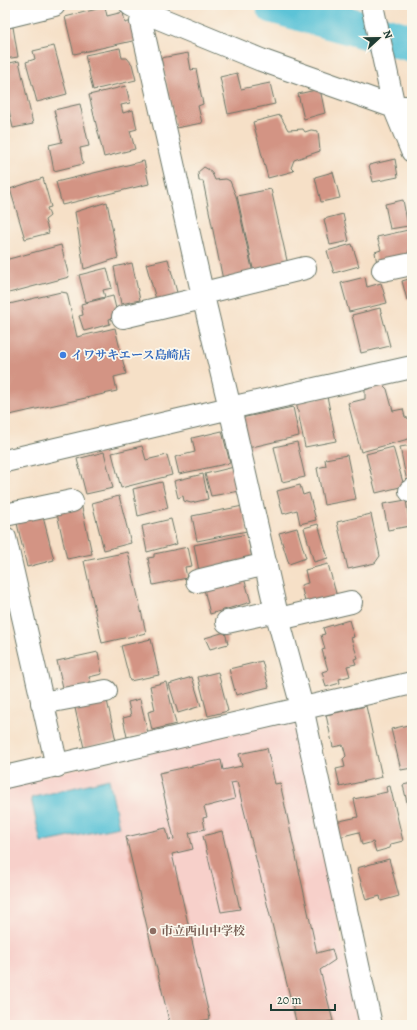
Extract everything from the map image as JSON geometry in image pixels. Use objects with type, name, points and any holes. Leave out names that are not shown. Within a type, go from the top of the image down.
[{"type":"street","points":[[5,17],[54,5]]},
{"type":"street","points":[[372,5],[412,151]]},
{"type":"street","points":[[138,8],[261,60],[399,103]]},
{"type":"street","points":[[138,8],[203,296],[278,615],[302,707],[371,1025]]},
{"type":"street","points":[[383,270],[412,264]]},
{"type":"street","points":[[123,317],[194,300],[212,291],[305,268]]},
{"type":"street","points":[[5,461],[412,367]]},
{"type":"street","points":[[5,515],[72,501]]},
{"type":"street","points":[[5,538],[57,766]]},
{"type":"street","points":[[197,581],[266,564]]},
{"type":"street","points":[[227,622],[278,615],[351,602]]},
{"type":"street","points":[[5,777],[57,766],[302,707],[412,683]]},
{"type":"street","points":[[42,702],[106,691]]},
{"type":"shaded area","points":[[294,720],[360,1025],[5,1025],[5,785]]},
{"type":"water","points":[[109,779],[119,827],[41,843],[31,798]]},
{"type":"building","points":[[105,7],[107,16],[123,12],[125,23],[132,21],[137,40],[74,54],[65,17]]},
{"type":"building","points":[[13,27],[18,57],[5,59],[5,28]]},
{"type":"building","points":[[54,46],[67,94],[37,102],[26,62],[35,59],[33,51]]},
{"type":"building","points":[[120,48],[122,58],[127,58],[132,64],[136,80],[93,90],[85,55]]},
{"type":"building","points":[[188,53],[191,70],[196,69],[203,104],[198,106],[202,123],[176,128],[161,58]]},
{"type":"building","points":[[19,61],[33,124],[13,128],[9,110],[5,111],[5,64]]},
{"type":"building","points":[[237,73],[241,89],[270,83],[275,104],[228,114],[220,77]]},
{"type":"building","points":[[126,86],[130,103],[121,105],[123,113],[133,110],[137,129],[130,131],[135,149],[104,157],[89,95]]},
{"type":"building","points":[[320,89],[325,113],[304,119],[298,94]]},
{"type":"building","points":[[80,104],[89,146],[80,148],[83,164],[54,171],[49,145],[62,142],[54,110]]},
{"type":"building","points":[[280,115],[288,130],[303,129],[305,132],[311,130],[318,131],[320,151],[294,160],[291,168],[294,171],[268,178],[253,122]]},
{"type":"building","points":[[395,159],[398,177],[373,182],[369,165]]},
{"type":"building","points":[[144,161],[149,184],[62,205],[56,182]]},
{"type":"building","points":[[204,167],[211,171],[215,180],[226,179],[230,181],[236,196],[253,273],[223,280],[203,181],[199,181],[198,172]]},
{"type":"building","points":[[333,172],[340,198],[321,202],[315,177]]},
{"type":"building","points":[[43,178],[51,207],[47,208],[50,216],[45,220],[49,233],[25,239],[10,189]]},
{"type":"building","points":[[271,189],[288,265],[254,273],[237,196]]},
{"type":"building","points":[[403,200],[408,226],[390,229],[385,204]]},
{"type":"building","points":[[107,202],[118,258],[84,269],[75,212]]},
{"type":"building","points":[[343,214],[349,241],[330,245],[324,219]]},
{"type":"building","points":[[408,230],[412,242],[412,249],[409,250],[408,255],[377,264],[375,252],[381,250],[377,237]]},
{"type":"building","points":[[352,244],[359,266],[334,273],[327,251]]},
{"type":"building","points":[[61,245],[69,277],[5,294],[5,260]]},
{"type":"building","points":[[168,259],[178,296],[157,303],[146,264]]},
{"type":"building","points":[[132,263],[140,300],[121,304],[114,267]]},
{"type":"building","points":[[107,268],[112,288],[103,290],[105,297],[86,302],[79,275]]},
{"type":"building","points":[[365,277],[367,287],[381,283],[387,303],[349,312],[341,283]]},
{"type":"building","points":[[412,278],[412,299],[407,300],[402,281]]},
{"type":"building","name":"イワサキエース島崎店","points":[[61,292],[67,293],[77,337],[115,328],[126,374],[114,377],[117,391],[5,416],[5,305]]},
{"type":"building","points":[[113,296],[118,317],[109,319],[110,324],[84,331],[79,316],[83,315],[81,304]]},
{"type":"building","points":[[380,308],[390,346],[361,353],[352,315]]},
{"type":"building","points":[[382,384],[387,389],[393,411],[403,409],[405,417],[412,420],[412,438],[361,452],[348,403],[365,399],[365,390]]},
{"type":"building","points":[[327,396],[336,441],[305,447],[296,402]]},
{"type":"building","points":[[293,407],[299,436],[248,448],[241,418]]},
{"type":"building","points":[[222,431],[230,463],[179,474],[175,457],[195,452],[192,438]]},
{"type":"building","points":[[297,442],[305,477],[282,482],[274,447]]},
{"type":"building","points":[[412,445],[412,486],[408,487],[400,447]]},
{"type":"building","points":[[142,446],[146,460],[167,455],[172,475],[121,488],[112,453]]},
{"type":"building","points":[[393,447],[404,486],[376,493],[366,454]]},
{"type":"building","points":[[104,452],[113,488],[86,494],[77,459]]},
{"type":"building","points":[[347,455],[356,499],[324,505],[317,468],[326,466],[325,459]]},
{"type":"building","points":[[234,467],[240,491],[211,496],[205,474]]},
{"type":"building","points":[[203,474],[208,499],[191,503],[184,501],[183,496],[178,498],[174,481]]},
{"type":"building","points":[[162,482],[168,508],[138,516],[133,489]]},
{"type":"building","points":[[300,485],[303,495],[309,493],[316,520],[300,524],[297,510],[283,514],[277,491]]},
{"type":"building","points":[[119,496],[131,543],[104,550],[92,503]]},
{"type":"building","points":[[406,500],[410,526],[388,530],[383,504]]},
{"type":"building","points":[[81,503],[92,554],[67,559],[56,509]]},
{"type":"building","points":[[243,506],[247,531],[197,541],[192,516]]},
{"type":"building","points":[[42,513],[54,560],[27,567],[16,519]]},
{"type":"building","points":[[371,514],[380,556],[375,563],[348,569],[337,522]]},
{"type":"building","points":[[171,519],[177,544],[147,552],[142,526]]},
{"type":"building","points":[[318,524],[328,558],[314,562],[304,528]]},
{"type":"building","points":[[297,528],[306,558],[289,564],[279,533]]},
{"type":"building","points":[[247,534],[252,558],[199,571],[194,545]]},
{"type":"building","points":[[188,547],[192,566],[185,567],[187,578],[153,585],[148,558],[154,557],[154,554]]},
{"type":"building","points":[[128,552],[146,633],[102,643],[84,561]]},
{"type":"building","points":[[328,564],[337,597],[306,606],[301,585],[308,583],[305,570]]},
{"type":"building","points":[[244,578],[251,602],[210,614],[204,589]]},
{"type":"building","points":[[349,620],[354,637],[351,638],[358,658],[354,659],[356,664],[347,666],[350,676],[339,679],[340,683],[326,687],[322,672],[328,670],[322,650],[325,649],[321,635],[325,634],[323,628]]},
{"type":"building","points":[[225,632],[228,644],[210,649],[205,638]]},
{"type":"building","points":[[151,639],[159,675],[130,681],[121,646]]},
{"type":"building","points":[[98,652],[102,674],[89,677],[91,685],[64,692],[57,661]]},
{"type":"building","points":[[262,661],[269,687],[236,695],[229,669]]},
{"type":"building","points":[[218,672],[228,711],[208,716],[198,677]]},
{"type":"building","points":[[192,677],[201,706],[178,713],[169,684]]},
{"type":"building","points":[[166,682],[176,724],[152,730],[148,712],[155,710],[150,686]]},
{"type":"building","points":[[106,696],[116,741],[84,748],[74,704]]},
{"type":"building","points":[[140,699],[148,733],[127,737],[123,718],[131,716],[128,702]]},
{"type":"building","points":[[366,706],[382,777],[340,787],[336,769],[345,767],[343,759],[346,756],[343,745],[333,747],[326,715]]},
{"type":"building","points":[[412,724],[412,768],[401,770],[391,729]]},
{"type":"building","points":[[267,748],[275,784],[280,783],[317,953],[332,949],[335,960],[320,970],[333,1021],[316,1025],[297,1025],[237,782],[231,783],[235,799],[204,807],[207,817],[203,818],[205,829],[189,833],[193,849],[172,854],[210,1019],[184,1025],[170,1025],[126,837],[166,828],[169,840],[174,839],[159,773],[221,760],[223,770],[242,766],[239,754]]},
{"type":"building","points":[[412,783],[412,811],[409,811],[403,785]]},
{"type":"building","points":[[390,786],[403,841],[391,844],[390,848],[376,852],[373,842],[362,845],[359,832],[339,837],[335,822],[358,817],[354,799],[387,792],[386,787]]},
{"type":"building","points":[[222,831],[240,909],[221,912],[203,836]]},
{"type":"building","points":[[389,859],[399,896],[381,901],[380,896],[366,900],[357,868]]},
{"type":"waterway","points":[[274,5],[412,43]]},
{"type":"place","name":"イワサキエース島崎店","points":[[63,355]]},
{"type":"place","name":"市立西山中学校","points":[[153,931]]}]
